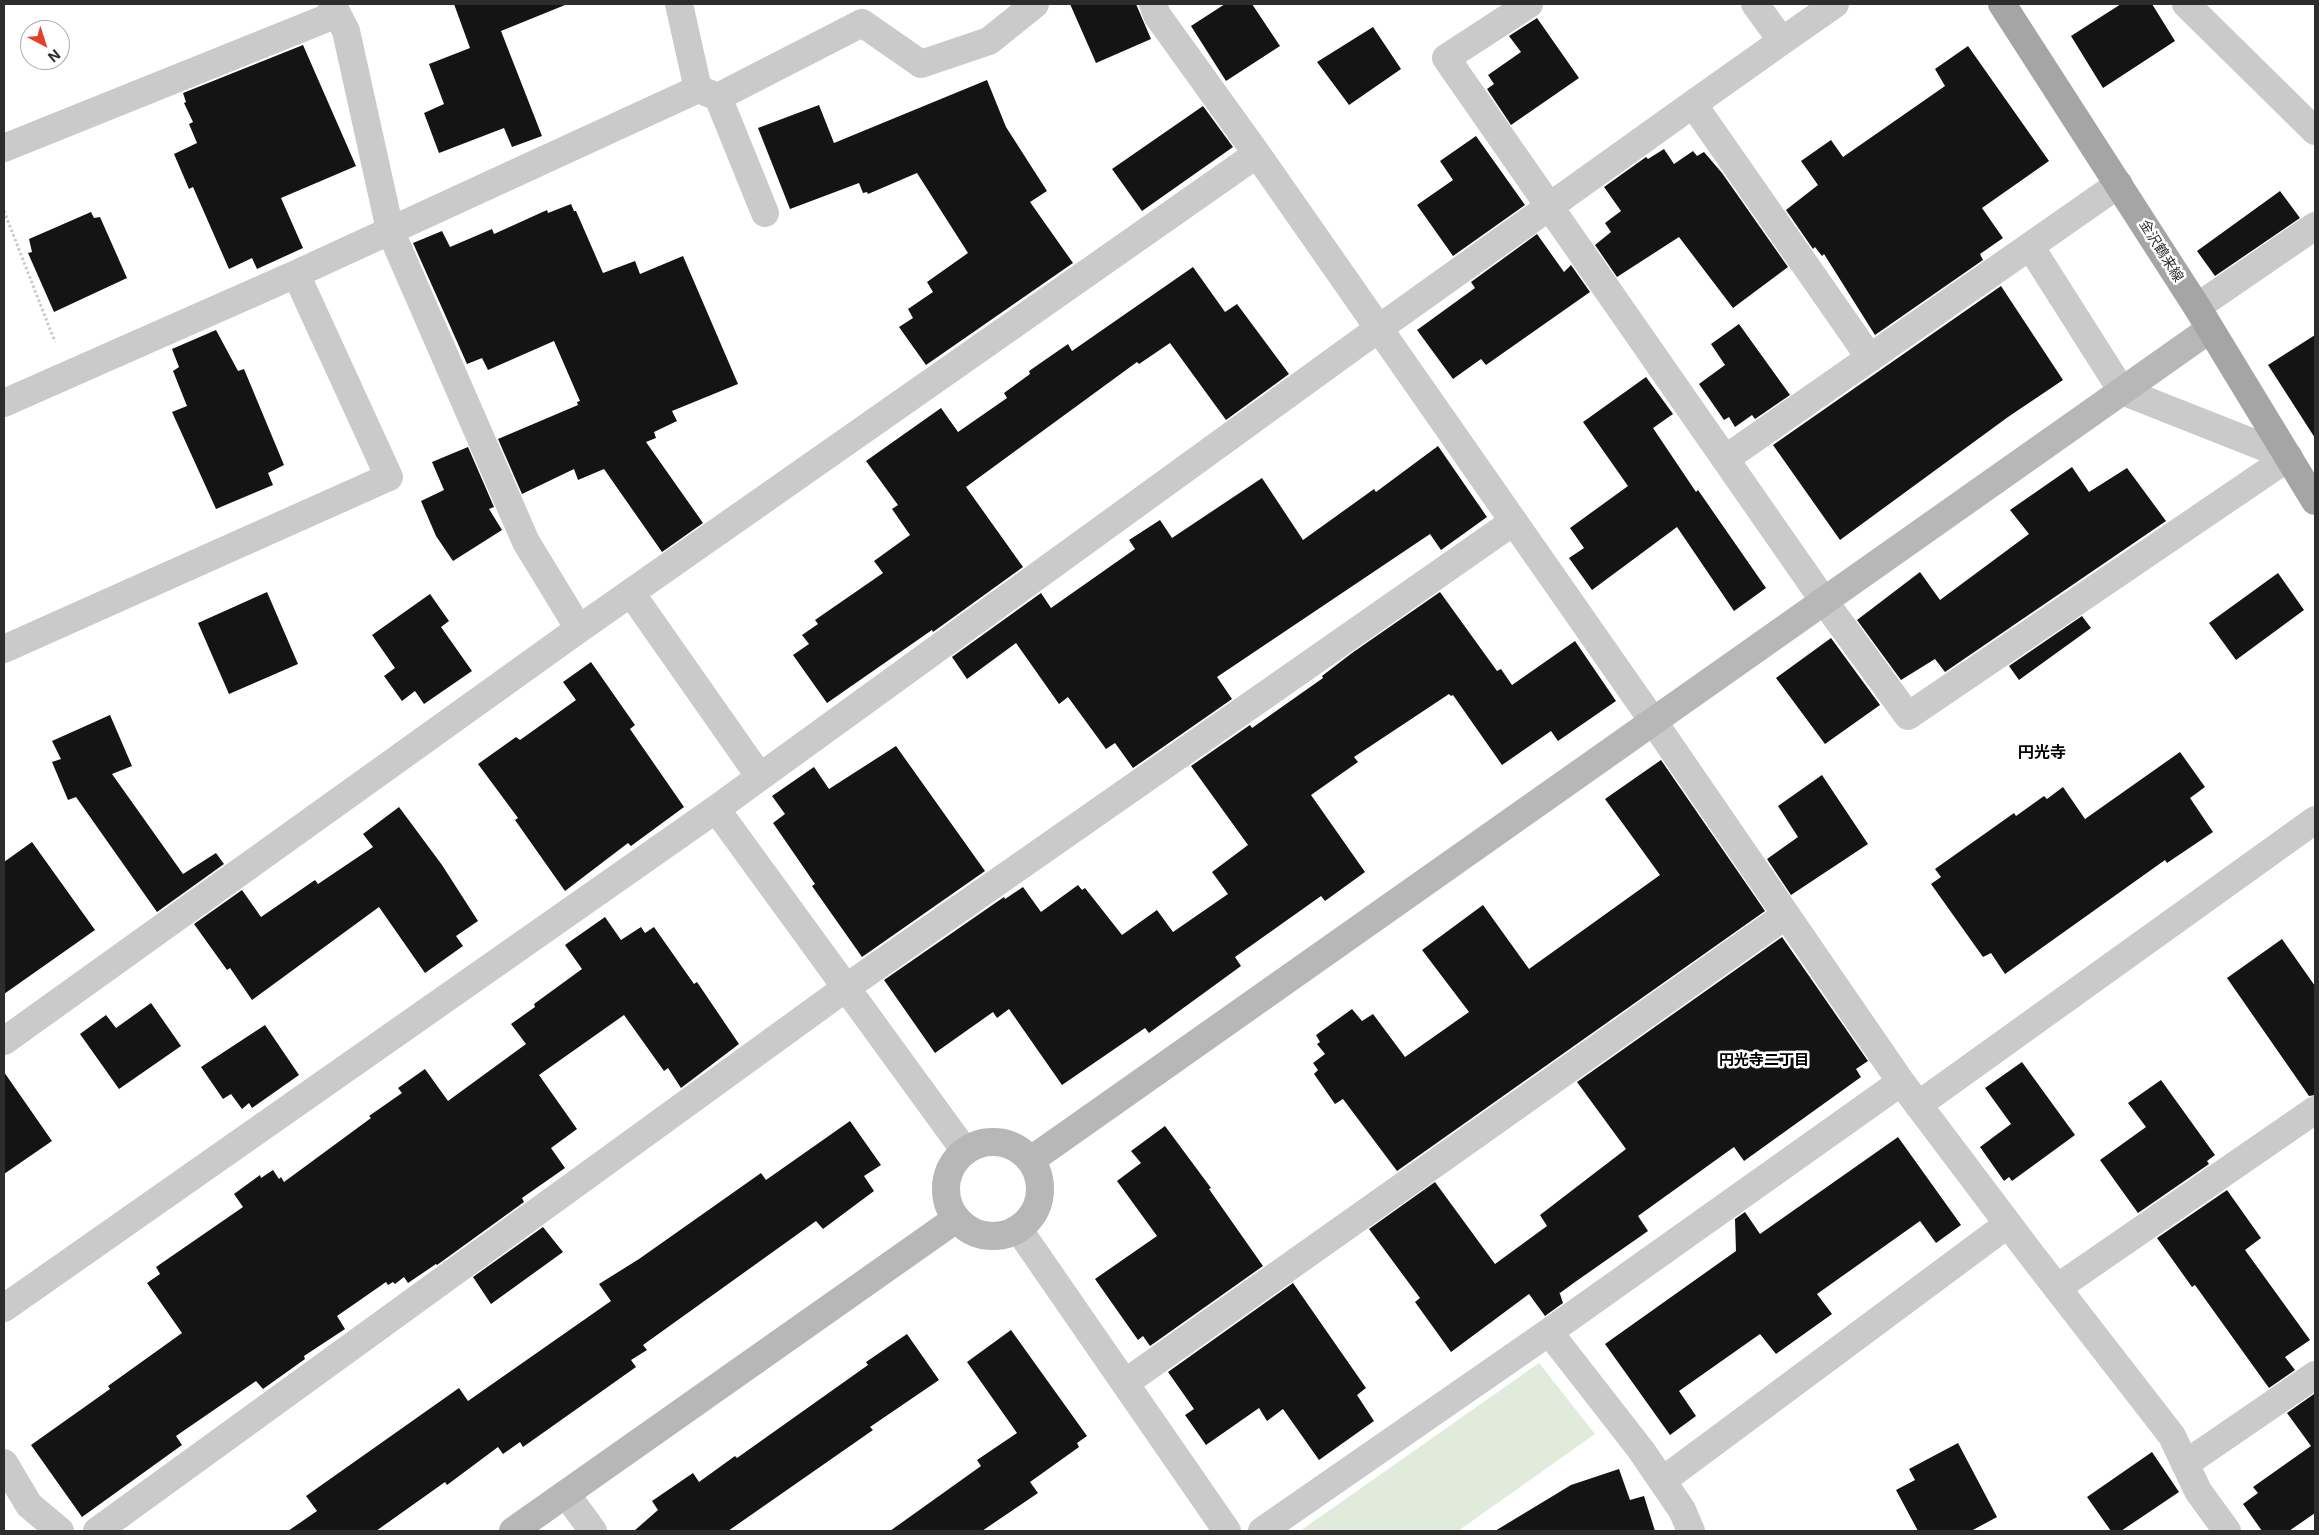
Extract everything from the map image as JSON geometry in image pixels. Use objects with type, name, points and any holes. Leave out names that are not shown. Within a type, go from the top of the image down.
[{"type":"main road","name":"金沢鶴来線","points":[[2002,4],[2204,318],[2315,501]]},
{"type":"street","points":[[679,4],[708,93],[766,213]]},
{"type":"street","points":[[4,403],[296,274],[390,230],[708,93],[862,23],[921,64],[989,41],[1035,4]]},
{"type":"street","points":[[1529,4],[1446,58],[1824,601],[1908,716],[2289,457]]},
{"type":"street","points":[[1755,4],[1782,41]]},
{"type":"street","points":[[4,1308],[716,808],[1378,329],[1836,4]]},
{"type":"street","points":[[2186,4],[2315,131]]},
{"type":"street","points":[[1161,8],[1257,154],[1653,721],[1901,1082],[2172,1436],[2198,1491],[2227,1531]]},
{"type":"street","points":[[4,148],[334,9],[346,30],[390,230],[526,542],[579,629]]},
{"type":"street","points":[[1694,104],[1870,358]]},
{"type":"street","points":[[4,1041],[579,629],[1257,154]]},
{"type":"street","points":[[1725,459],[2119,184]]},
{"type":"street","points":[[1031,1160],[2122,391],[2204,318],[2315,226]]},
{"type":"street","points":[[2030,246],[2122,391],[2289,457]]},
{"type":"street","points":[[4,649],[389,477],[296,274]]},
{"type":"street","points":[[97,1531],[847,987],[1513,522]]},
{"type":"street","points":[[631,593],[760,776]]},
{"type":"street","points":[[716,808],[965,1151]]},
{"type":"street","points":[[1918,1105],[2315,820]]},
{"type":"street","points":[[1125,1383],[1786,914]]},
{"type":"street","points":[[1262,1531],[1549,1332],[1901,1082]]},
{"type":"street","points":[[2057,1288],[2315,1110]]},
{"type":"street","points":[[999,1142],[1020,1150],[1031,1160],[1038,1173],[1040,1197],[1031,1219],[1019,1230],[1006,1235],[992,1237],[978,1234],[966,1228],[956,1218],[948,1206],[946,1191],[948,1176],[954,1162],[965,1151],[978,1144],[999,1142]]},
{"type":"street","points":[[513,1531],[956,1218]]},
{"type":"street","points":[[1662,1481],[2008,1224]]},
{"type":"street","points":[[1019,1230],[1226,1531]]},
{"type":"street","points":[[1549,1332],[1641,1450],[1682,1510],[1691,1531]]},
{"type":"street","points":[[2185,1464],[2315,1375]]},
{"type":"street","points":[[4,1463],[29,1505],[60,1531]]},
{"type":"street","points":[[566,1494],[593,1531]]},
{"type":"path","points":[[4,211],[68,375]]},
{"type":"green space","points":[[1539,1363],[1595,1434],[1458,1531],[1300,1531]]},
{"type":"building","points":[[454,4],[565,4],[501,31],[542,136],[512,147],[504,128],[439,153],[424,113],[444,104],[429,64],[470,48]]},
{"type":"building","points":[[1070,4],[1136,4],[1151,39],[1096,63]]},
{"type":"building","points":[[1225,4],[1252,4],[1280,46],[1226,81],[1191,26]]},
{"type":"building","points":[[2121,4],[2152,4],[2175,41],[2103,88],[2071,36]]},
{"type":"building","points":[[1537,18],[1579,78],[1511,125],[1487,89],[1494,84],[1488,75],[1521,52],[1509,36]]},
{"type":"building","points":[[1373,27],[1401,69],[1349,105],[1317,62]]},
{"type":"building","points":[[303,45],[356,166],[281,198],[303,248],[257,269],[252,258],[229,269],[193,187],[189,189],[174,154],[197,143],[189,124],[193,122],[184,103],[186,102],[183,93]]},
{"type":"building","points":[[1968,46],[2049,161],[1982,208],[2003,238],[1980,254],[1983,260],[1875,335],[1824,254],[1822,256],[1815,247],[1813,249],[1786,210],[1818,185],[1801,161],[1831,140],[1843,157],[1945,86],[1935,69]]},
{"type":"building","points":[[987,80],[1006,127],[1047,191],[1030,202],[1073,263],[926,365],[899,327],[913,318],[908,309],[933,292],[927,282],[968,253],[917,173],[868,194],[867,192],[863,193],[859,183],[790,209],[758,128],[819,105],[834,143]]},
{"type":"building","points":[[1203,106],[1233,147],[1142,211],[1112,169]]},
{"type":"building","points":[[1476,136],[1525,205],[1453,256],[1417,205],[1453,180],[1440,161]]},
{"type":"building","points":[[1664,149],[1674,164],[1693,151],[1697,156],[1704,152],[1722,173],[1788,267],[1733,308],[1679,237],[1617,277],[1595,245],[1611,232],[1605,223],[1621,211],[1604,187],[1646,157],[1648,159]]},
{"type":"building","points":[[2280,191],[2300,218],[2215,276],[2197,251]]},
{"type":"building","points":[[571,204],[574,211],[576,211],[603,273],[635,261],[640,274],[683,256],[738,384],[672,411],[677,421],[654,432],[656,438],[646,442],[703,523],[662,552],[604,469],[578,480],[574,469],[522,494],[498,439],[578,405],[577,402],[580,401],[554,341],[488,370],[482,358],[467,364],[413,243],[442,231],[450,247],[492,229],[494,234],[547,210],[548,213]]},
{"type":"building","points":[[91,212],[94,218],[100,217],[127,278],[54,312],[28,253],[32,252],[29,239]]},
{"type":"building","points":[[1537,234],[1564,272],[1571,265],[1590,292],[1486,365],[1481,359],[1453,379],[1417,330],[1475,288],[1471,282]]},
{"type":"building","points":[[1193,267],[1225,312],[1237,304],[1289,374],[1226,420],[1170,343],[1139,364],[1137,362],[966,487],[1023,567],[933,632],[932,630],[827,703],[793,655],[809,644],[802,635],[818,624],[815,620],[883,573],[874,561],[910,535],[892,509],[898,505],[866,461],[941,408],[958,432],[1007,398],[1004,393],[1030,374],[1029,371],[1068,344],[1072,351]]},
{"type":"building","points":[[2001,286],[2063,380],[2008,417],[1840,540],[1773,445]]},
{"type":"building","points":[[1739,324],[1790,395],[1755,419],[1752,415],[1735,427],[1729,417],[1724,420],[1699,384],[1725,365],[1711,344]]},
{"type":"building","points":[[216,330],[238,371],[244,369],[284,465],[268,473],[273,485],[216,509],[172,412],[187,406],[173,371],[179,367],[172,349]]},
{"type":"building","points":[[2315,335],[2315,438],[2268,365]]},
{"type":"building","points":[[1646,377],[1673,414],[1653,428],[1696,492],[1698,490],[1766,588],[1734,611],[1677,527],[1592,590],[1569,558],[1584,548],[1570,528],[1628,486],[1583,422]]},
{"type":"building","points":[[1438,446],[1487,517],[1441,550],[1430,534],[1217,677],[1232,699],[1133,768],[1115,743],[1106,749],[1068,697],[1059,704],[1016,643],[967,679],[952,657],[1041,593],[1051,608],[1135,549],[1129,540],[1160,520],[1172,538],[1262,478],[1303,540],[1374,489],[1376,492]]},
{"type":"building","points":[[468,447],[494,507],[489,509],[502,530],[453,561],[436,536],[421,501],[444,490],[432,462]]},
{"type":"building","points":[[2072,467],[2089,492],[2127,468],[2166,521],[1945,672],[1935,659],[1901,680],[1857,620],[1920,572],[1940,600],[2029,534],[2010,510]]},
{"type":"building","points":[[2278,573],[2304,610],[2236,660],[2209,623]]},
{"type":"building","points":[[267,592],[298,664],[229,694],[198,623]]},
{"type":"building","points":[[1440,592],[1497,671],[1501,669],[1512,685],[1575,641],[1616,701],[1558,741],[1551,731],[1502,765],[1453,695],[1449,694],[1354,757],[1358,762],[1311,795],[1365,872],[1325,901],[1321,896],[1235,957],[1241,966],[1149,1033],[1145,1028],[1062,1085],[1009,1009],[997,1018],[993,1012],[935,1053],[884,980],[1004,897],[1005,899],[1023,887],[1041,912],[1078,885],[1082,890],[1085,888],[1122,935],[1157,910],[1173,932],[1228,894],[1212,872],[1248,845],[1191,766],[1250,725],[1252,728],[1323,678],[1322,676],[1352,653]]},
{"type":"building","points":[[430,594],[449,621],[441,627],[472,671],[424,704],[415,691],[402,701],[384,676],[395,668],[372,635]]},
{"type":"building","points":[[2082,616],[2091,628],[2019,680],[2009,666]]},
{"type":"building","points":[[1831,638],[1880,705],[1825,744],[1776,678]]},
{"type":"building","points":[[591,662],[635,725],[630,729],[684,807],[631,846],[628,843],[565,891],[515,820],[518,818],[478,764],[516,737],[520,740],[576,700],[563,682]]},
{"type":"building","points":[[110,715],[132,766],[112,774],[183,874],[216,853],[224,864],[157,912],[76,797],[68,800],[52,762],[61,759],[52,741]]},
{"type":"building","points":[[896,746],[985,871],[862,957],[812,886],[815,884],[773,823],[785,814],[772,796],[814,767],[829,789]]},
{"type":"building","points":[[2180,752],[2205,787],[2190,798],[2213,832],[2167,863],[2165,860],[2005,974],[1991,953],[1983,957],[1931,884],[1941,877],[1935,869],[2014,813],[2016,816],[2044,796],[2047,799],[2063,787],[2085,819]]},
{"type":"building","points":[[1661,760],[1765,911],[1397,1171],[1343,1099],[1335,1104],[1314,1074],[1318,1070],[1313,1063],[1325,1054],[1317,1044],[1320,1042],[1316,1035],[1352,1009],[1362,1021],[1373,1014],[1405,1057],[1469,1012],[1422,950],[1483,905],[1529,969],[1660,875],[1605,799]]},
{"type":"building","points":[[1822,775],[1868,844],[1791,895],[1767,859],[1798,837],[1778,806]]},
{"type":"building","points":[[399,807],[442,865],[478,921],[456,936],[463,946],[425,973],[379,907],[252,1000],[230,968],[227,970],[194,924],[242,890],[261,917],[315,880],[318,884],[373,847],[363,834]]},
{"type":"building","points":[[32,842],[95,930],[4,994],[4,862]]},
{"type":"building","points":[[605,917],[621,940],[641,927],[645,933],[654,927],[694,984],[697,982],[739,1044],[681,1088],[668,1068],[664,1071],[624,1015],[539,1075],[577,1129],[551,1148],[565,1168],[522,1198],[524,1202],[437,1265],[408,1283],[404,1277],[395,1284],[393,1282],[388,1285],[386,1282],[337,1316],[345,1329],[304,1356],[305,1359],[263,1389],[256,1381],[176,1436],[182,1445],[82,1517],[31,1445],[110,1389],[108,1386],[182,1333],[147,1283],[160,1274],[156,1267],[243,1207],[234,1194],[260,1175],[261,1178],[273,1170],[279,1179],[281,1177],[284,1182],[371,1118],[369,1116],[402,1093],[398,1088],[425,1069],[448,1101],[526,1044],[511,1024],[535,1007],[534,1004],[582,969],[565,945]]},
{"type":"building","points":[[1782,937],[1868,1061],[1856,1069],[1861,1077],[1744,1161],[1734,1147],[1638,1216],[1648,1231],[1560,1293],[1559,1291],[1563,1303],[1545,1316],[1529,1294],[1451,1352],[1415,1302],[1420,1298],[1369,1229],[1435,1182],[1495,1264],[1547,1226],[1540,1215],[1626,1149],[1577,1082]]},
{"type":"building","points":[[2282,939],[2315,986],[2315,1095],[2309,1096],[2227,978]]},
{"type":"building","points":[[151,1003],[181,1046],[119,1089],[80,1034],[106,1015],[116,1028]]},
{"type":"building","points":[[265,1025],[299,1075],[252,1108],[249,1103],[242,1109],[231,1094],[223,1099],[201,1067]]},
{"type":"building","points":[[2022,1062],[2075,1135],[2012,1181],[2009,1177],[2004,1181],[1980,1147],[2011,1124],[1985,1088]]},
{"type":"building","points":[[4,1072],[52,1141],[4,1174]]},
{"type":"building","points":[[2161,1080],[2215,1155],[2207,1161],[2209,1164],[2138,1213],[2100,1160],[2146,1127],[2128,1103]]},
{"type":"building","points":[[850,1121],[881,1165],[864,1176],[874,1191],[823,1229],[816,1221],[643,1345],[647,1350],[631,1360],[636,1367],[523,1447],[520,1442],[503,1454],[498,1447],[447,1485],[445,1482],[376,1531],[288,1531],[317,1511],[306,1496],[459,1388],[468,1401],[611,1301],[599,1284],[639,1259],[761,1173],[766,1180]]},
{"type":"building","points":[[1165,1126],[1211,1188],[1209,1189],[1263,1266],[1150,1346],[1143,1336],[1138,1340],[1095,1279],[1157,1236],[1117,1181],[1141,1163],[1131,1151]]},
{"type":"building","points":[[1898,1137],[1961,1225],[1936,1243],[1920,1221],[1817,1294],[1832,1314],[1776,1354],[1760,1334],[1679,1391],[1696,1416],[1670,1435],[1605,1344],[1736,1251],[1735,1219],[1745,1212],[1760,1234]]},
{"type":"building","points":[[2227,1190],[2261,1238],[2245,1250],[2310,1340],[2285,1357],[2295,1370],[2269,1388],[2195,1285],[2192,1287],[2157,1238]]},
{"type":"building","points":[[543,1227],[563,1252],[491,1304],[473,1277]]},
{"type":"building","points":[[1293,1283],[1366,1388],[1357,1395],[1374,1421],[1319,1460],[1283,1409],[1267,1421],[1259,1408],[1206,1445],[1185,1415],[1194,1409],[1168,1372]]},
{"type":"building","points":[[1011,1330],[1087,1436],[1077,1443],[1079,1447],[1030,1482],[1038,1493],[982,1531],[890,1531],[981,1466],[977,1460],[1017,1433],[967,1362]]},
{"type":"building","points":[[907,1334],[939,1380],[870,1427],[873,1430],[728,1531],[634,1531],[658,1510],[652,1501],[693,1473],[699,1482],[735,1456],[737,1458],[868,1365],[866,1362]]},
{"type":"building","points":[[2314,1394],[2315,1513],[2289,1531],[2262,1531],[2243,1504],[2258,1493],[2253,1487],[2311,1446],[2287,1413]]},
{"type":"building","points":[[1958,1443],[1997,1517],[1971,1531],[1918,1531],[1896,1490],[1915,1480],[1909,1469]]},
{"type":"building","points":[[2152,1452],[2179,1492],[2121,1531],[2111,1531],[2087,1497]]},
{"type":"building","points":[[1619,1469],[1630,1500],[1644,1496],[1655,1531],[1495,1531],[1571,1485]]},
{"type":"district","name":"円光寺","points":[[2042,753]]},
{"type":"district","name":"円光寺二丁目","points":[[1764,1060]]}]
